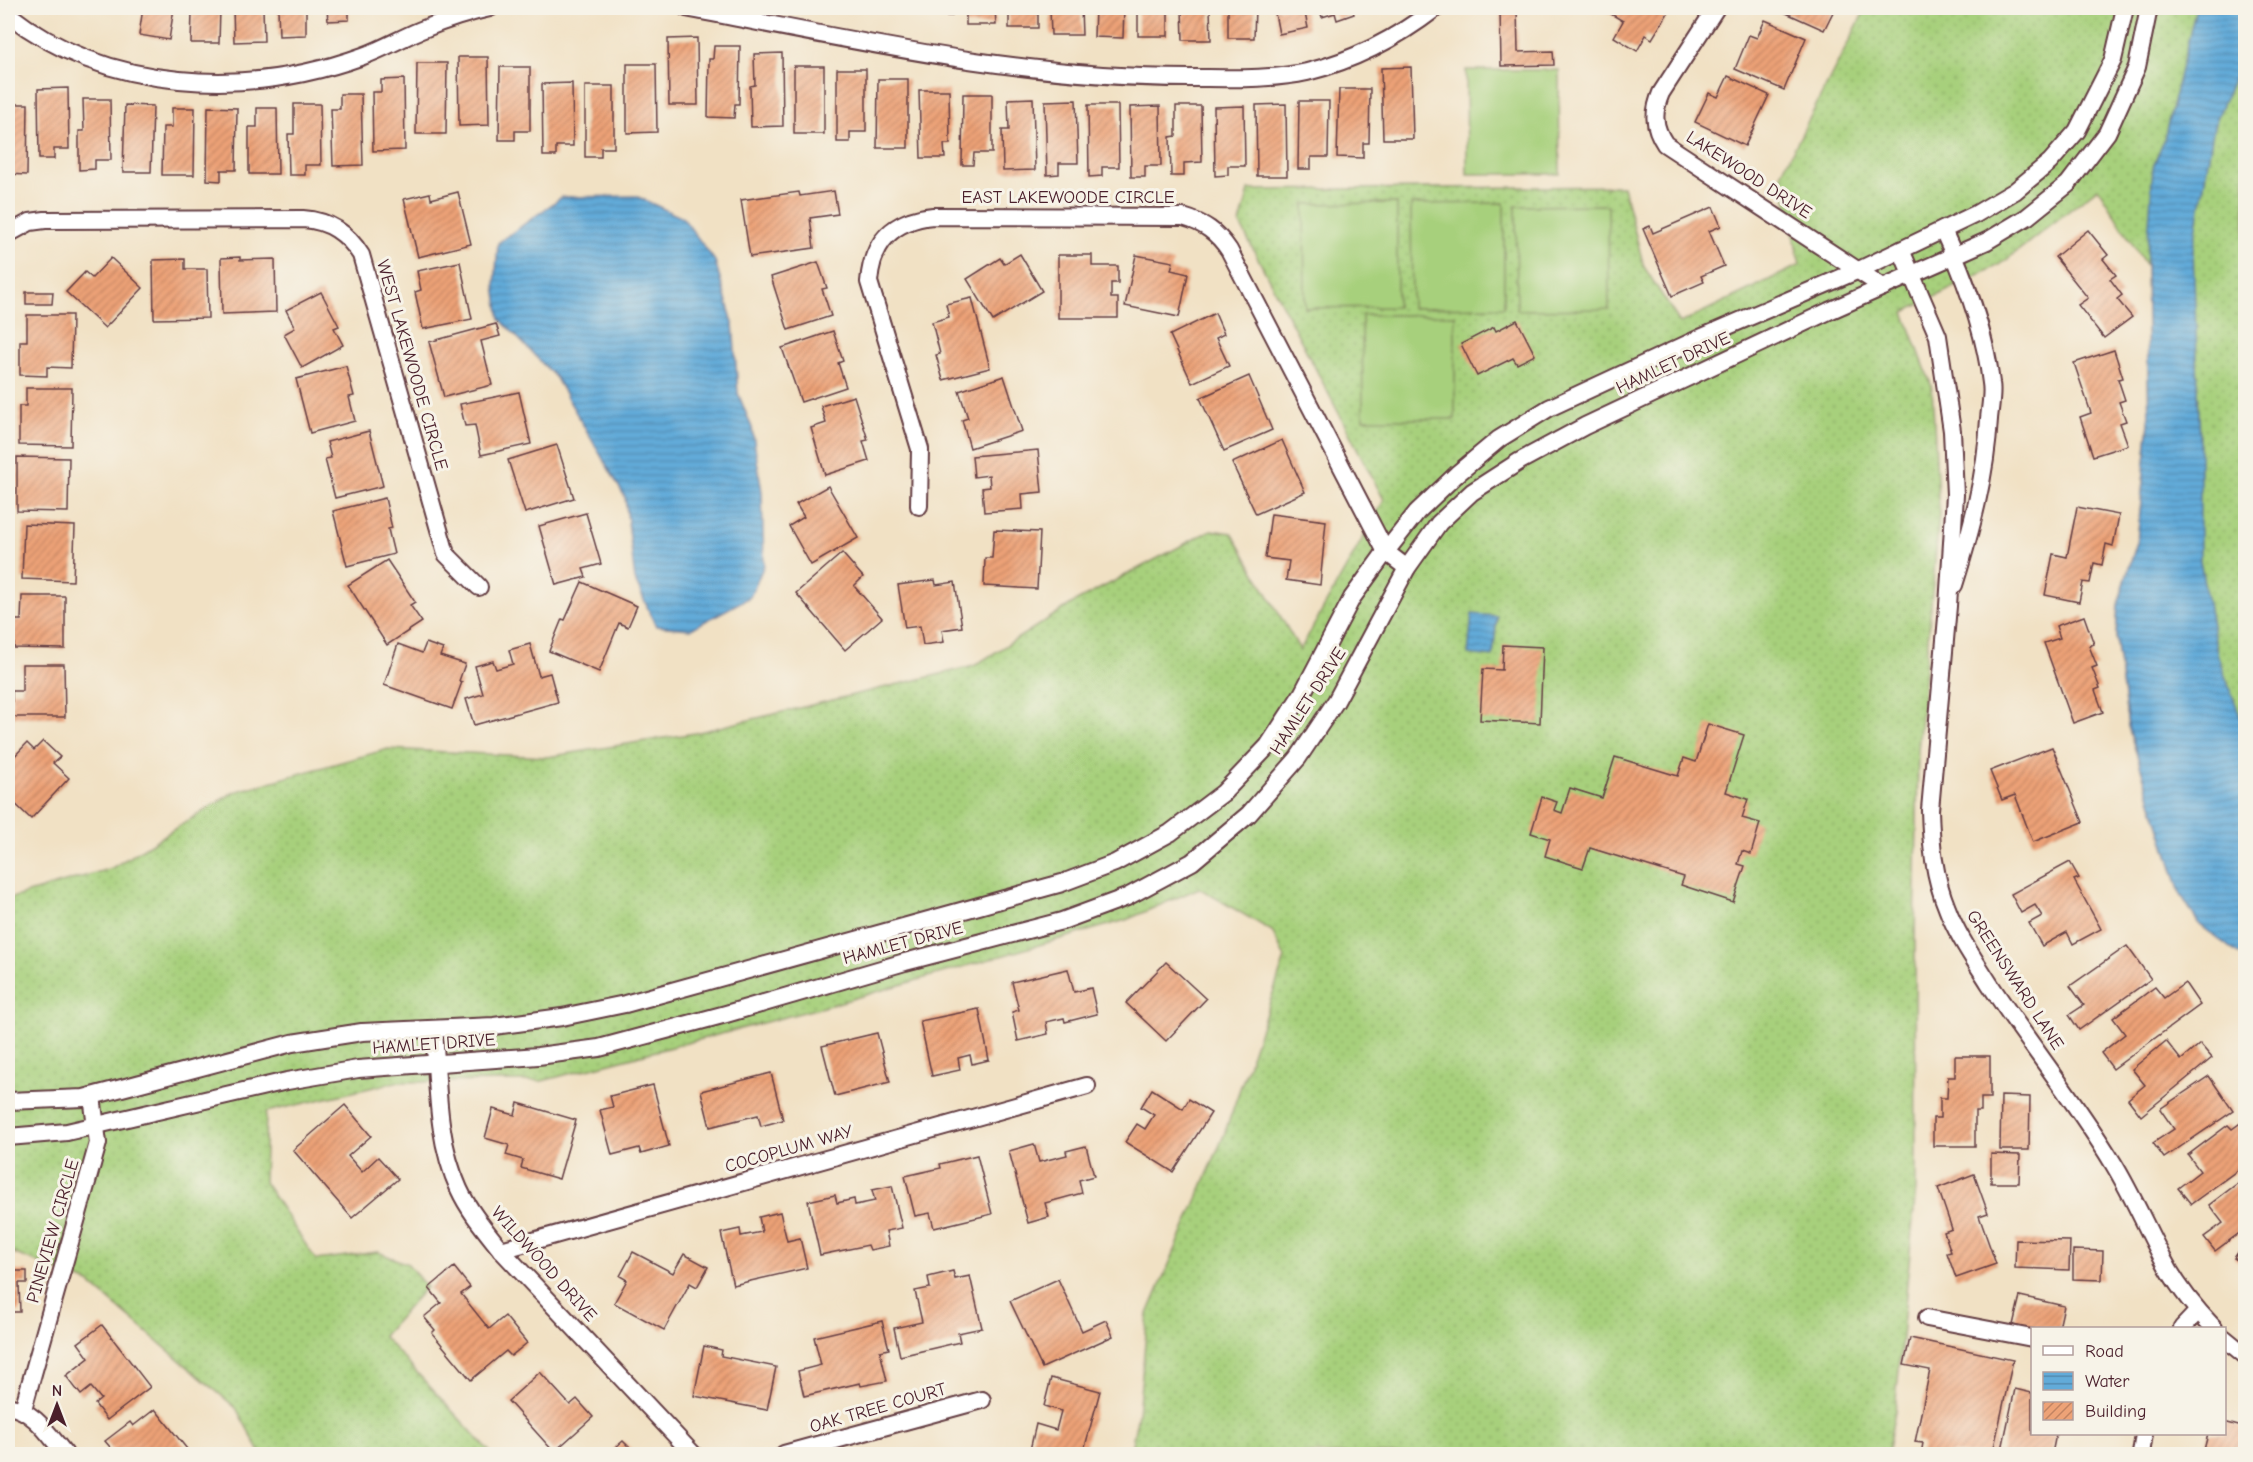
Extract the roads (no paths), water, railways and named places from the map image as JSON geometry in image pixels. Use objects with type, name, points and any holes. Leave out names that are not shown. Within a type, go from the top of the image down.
[{"type":"street","points":[[8,14],[21,25],[59,47],[116,69],[162,78],[241,82],[319,70],[364,56],[421,30],[466,13],[490,8]]},
{"type":"street","points":[[686,8],[1006,67],[1144,78],[1224,78],[1307,72],[1346,61],[1371,50],[1406,30],[1436,8]]},
{"type":"street","name":"LAKEWOOD DRIVE","points":[[1716,8],[1661,93],[1654,119],[1657,132],[1665,144],[1883,287]]},
{"type":"street","name":"HAMLET DRIVE","points":[[8,1101],[84,1098],[292,1043],[362,1032],[494,1026],[562,1017],[625,1004],[1062,883],[1114,863],[1170,832],[1223,793],[1268,746],[1302,694],[1352,598],[1417,512],[1456,474],[1499,439],[1549,408],[1700,338],[1859,270],[1976,214],[2015,191],[2050,162],[2077,131],[2113,60],[2125,8]]},
{"type":"street","name":"HAMLET DRIVE","points":[[8,1137],[67,1132],[287,1081],[358,1069],[538,1056],[599,1048],[905,962],[1062,921],[1127,897],[1192,862],[1249,813],[1298,758],[1336,701],[1407,568],[1439,523],[1472,492],[1520,461],[1585,426],[1987,241],[2027,217],[2068,184],[2107,133],[2137,67],[2149,8]]},
{"type":"street","name":"EAST LAKEWOODE CIRCLE","points":[[919,506],[920,448],[869,282],[874,254],[882,241],[904,222],[933,216],[1183,217],[1210,228],[1229,250],[1386,552],[1407,568]]},
{"type":"street","name":"WEST LAKEWOODE CIRCLE","points":[[8,234],[30,222],[45,220],[316,220],[343,232],[361,255],[446,554],[478,587]]},
{"type":"street","name":"GREENSWARD LANE","points":[[1943,230],[1985,343],[1992,385],[1988,437],[1978,501],[1948,606]]},
{"type":"street","name":"GREENSWARD LANE","points":[[1901,250],[1938,336],[1947,386],[1955,495],[1948,606],[1930,810],[1931,843],[1946,908],[1960,938],[2018,1027],[2075,1102],[2114,1164],[2163,1260],[2198,1311],[2212,1327]]},
{"type":"street","name":"WILDWOOD DRIVE","points":[[434,1029],[438,1093],[448,1160],[459,1189],[477,1220],[501,1250],[693,1455]]},
{"type":"street","name":"COCOPLUM WAY","points":[[501,1250],[1087,1086]]},
{"type":"street","name":"PINEVIEW CIRCLE","points":[[65,1455],[35,1418],[15,1407],[98,1143],[92,1096]]},
{"type":"street","points":[[2184,1327],[2198,1311]]},
{"type":"street","points":[[1927,1318],[2031,1338]]},
{"type":"street","points":[[2226,1340],[2246,1356]]},
{"type":"street","name":"OAK TREE COURT","points":[[784,1455],[982,1400]]},
{"type":"street","points":[[2141,1455],[2144,1435]]},
{"type":"water","points":[[2196,8],[2245,8],[2245,51],[2214,126],[2193,249],[2200,442],[2200,561],[2218,657],[2245,729],[2245,959],[2199,924],[2180,893],[2128,726],[2116,637],[2118,605],[2137,542],[2149,423],[2146,266],[2153,167],[2164,139]]},
{"type":"water","points":[[636,196],[683,218],[715,261],[733,323],[738,393],[752,428],[762,492],[764,565],[750,597],[691,629],[656,626],[635,580],[625,497],[556,378],[500,319],[495,286],[498,243],[562,197]]},
{"type":"water","points":[[1472,614],[1497,616],[1493,657],[1468,654]]}]
